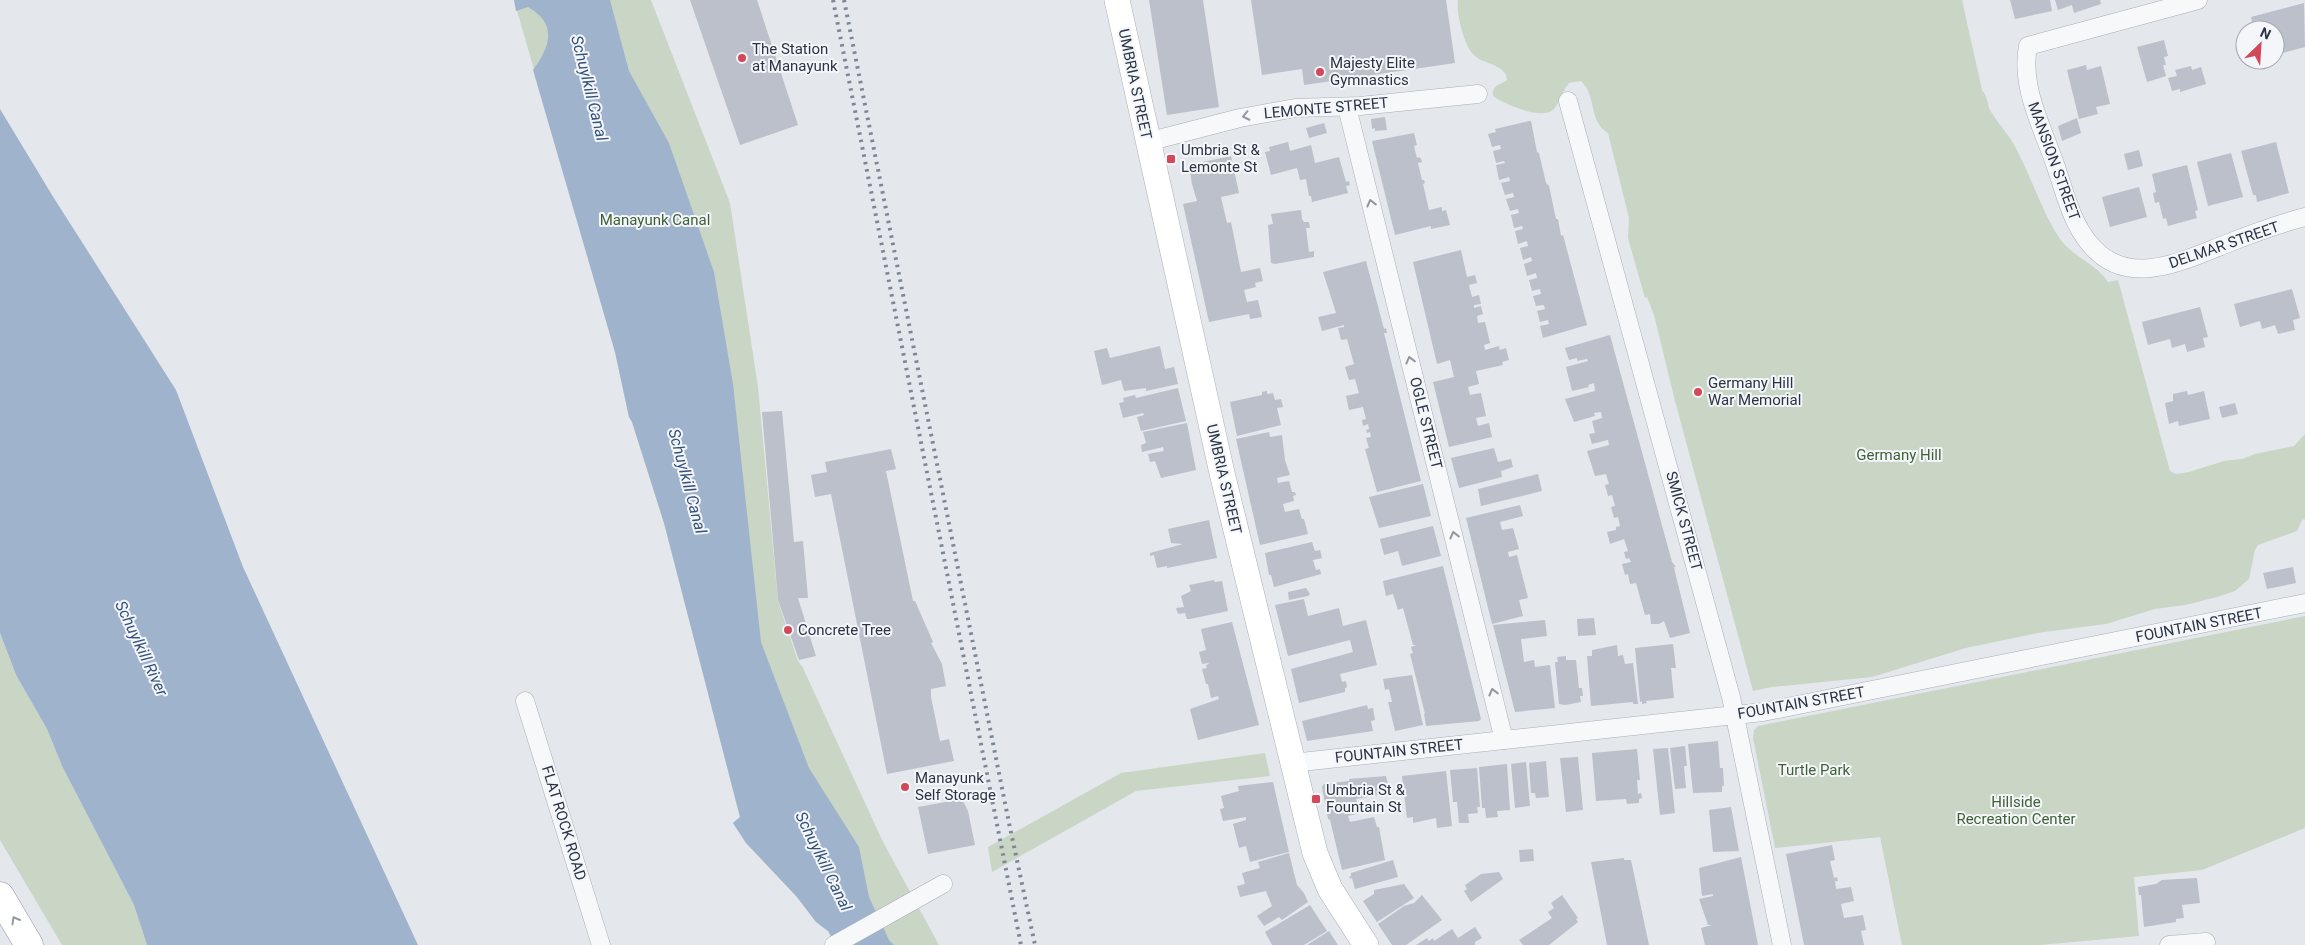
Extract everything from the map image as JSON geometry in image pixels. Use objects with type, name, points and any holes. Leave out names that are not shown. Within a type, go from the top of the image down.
[{"type":"highway","points":[[0,896],[29,945]]},
{"type":"main road","name":"UMBRIA STREET","points":[[1117,0],[1250,590],[1292,763],[1321,872],[1341,908],[1366,945]]},
{"type":"street","name":"MANSION STREET","points":[[2112,262],[2090,245],[2073,217],[2030,91],[2025,67],[2028,46],[2080,30],[2198,0]]},
{"type":"street","name":"LEMONTE STREET","points":[[1148,142],[1222,122],[1295,108],[1347,107],[1478,94]]},
{"type":"street","name":"SMICK STREET","points":[[1568,101],[1736,715],[1782,945]]},
{"type":"street","name":"OGLE STREET","points":[[1347,107],[1504,740]]},
{"type":"street","name":"DELMAR STREET","points":[[2112,262],[2142,269],[2175,264],[2245,236],[2305,217]]},
{"type":"street","name":"FOUNTAIN STREET","points":[[1292,763],[1763,712],[2305,604]]},
{"type":"street","name":"FLAT ROCK ROAD","points":[[525,701],[602,945]]},
{"type":"street","points":[[834,945],[943,884]]},
{"type":"street","points":[[2169,945],[2206,942]]},
{"type":"green space","name":"Manayunk Canal","points":[[514,0],[651,0],[730,203],[758,387],[778,601],[798,661],[803,668],[883,842],[939,945],[836,945],[828,931],[816,922],[797,897],[746,843],[733,823],[740,817],[664,523],[629,417],[615,352]]},
{"type":"green space","name":"Germany Hill","points":[[1458,0],[1962,0],[1982,90],[1986,96],[1989,108],[2013,143],[2058,236],[2076,255],[2097,269],[2108,282],[2118,280],[2170,471],[2176,474],[2189,472],[2224,461],[2242,459],[2255,454],[2294,446],[2305,434],[2305,519],[2302,520],[2297,531],[2258,545],[2255,550],[2249,579],[2235,591],[2217,597],[2185,605],[2155,609],[2106,624],[2037,633],[1966,648],[1872,677],[1772,687],[1753,691],[1675,401],[1654,315],[1647,297],[1645,298],[1628,238],[1629,218],[1608,133],[1598,122],[1589,94],[1581,81],[1569,83],[1553,110],[1547,113],[1523,110],[1493,96],[1495,87],[1507,80],[1506,75],[1499,68],[1479,59],[1471,52],[1462,30],[1458,13]]},
{"type":"green space","name":"Hillside Recreation Center","points":[[2305,616],[2305,828],[2202,870],[2134,877],[2139,936],[2040,945],[1902,945],[1880,837],[1775,848],[1753,738],[1754,730],[1758,726]]},
{"type":"green space","points":[[0,633],[16,675],[47,729],[62,766],[134,905],[147,945],[62,945],[0,840]]},
{"type":"green space","points":[[1265,753],[1270,776],[1136,791],[992,872],[988,847],[1121,773]]},
{"type":"water","name":"Manayunk Canal","points":[[514,0],[610,0],[629,71],[669,143],[714,272],[733,384],[761,642],[809,768],[859,847],[869,897],[889,940],[894,945],[836,945],[828,931],[816,922],[797,897],[746,843],[733,823],[740,817],[664,523],[629,417],[615,352],[533,70],[544,53],[547,44],[547,28],[538,14],[528,7],[516,11]]},
{"type":"water","name":"Schuylkill River","points":[[0,109],[52,195],[176,390],[243,567],[418,945],[147,945],[134,905],[62,766],[47,729],[16,675],[0,633]]},
{"type":"building","name":"The Station at Manayunk","points":[[690,0],[757,0],[798,125],[740,145]]},
{"type":"building","points":[[1149,0],[1203,0],[1219,107],[1167,115]]},
{"type":"building","points":[[1251,0],[1446,0],[1455,63],[1304,85],[1302,69],[1262,75]]},
{"type":"building","points":[[2010,0],[2050,0],[2052,11],[2015,19]]},
{"type":"building","points":[[2055,0],[2100,0],[2101,4],[2074,13],[2072,5],[2058,10]]},
{"type":"building","points":[[2304,3],[2305,47],[2285,52],[2285,20],[2252,20],[2251,17]]},
{"type":"building","points":[[2164,40],[2168,56],[2164,57],[2166,65],[2163,65],[2166,76],[2147,82],[2137,47]]},
{"type":"building","points":[[2086,65],[2087,70],[2101,66],[2110,104],[2096,107],[2098,114],[2079,119],[2067,70]]},
{"type":"building","points":[[2191,66],[2192,70],[2201,67],[2206,84],[2180,92],[2180,89],[2172,91],[2168,78],[2177,76],[2175,70]]},
{"type":"building","points":[[1385,117],[1387,130],[1375,131],[1375,128],[1372,129],[1371,119]]},
{"type":"building","points":[[2077,118],[2081,133],[2062,141],[2058,126]]},
{"type":"building","points":[[1531,121],[1537,152],[1539,153],[1546,183],[1549,186],[1556,219],[1558,219],[1561,236],[1563,235],[1587,325],[1543,338],[1540,326],[1549,324],[1548,320],[1540,322],[1537,311],[1545,309],[1544,305],[1536,306],[1533,296],[1541,294],[1540,289],[1532,291],[1529,280],[1537,278],[1536,273],[1527,276],[1524,264],[1532,261],[1531,257],[1523,260],[1520,248],[1528,246],[1527,241],[1518,244],[1515,231],[1523,229],[1522,226],[1514,228],[1511,215],[1519,213],[1518,209],[1510,211],[1506,199],[1514,197],[1513,193],[1505,195],[1501,183],[1510,181],[1509,177],[1499,180],[1496,165],[1505,163],[1504,161],[1496,163],[1493,151],[1501,149],[1500,145],[1492,147],[1488,134],[1496,132],[1495,129]]},
{"type":"building","points":[[1324,123],[1327,133],[1309,138],[1306,128]]},
{"type":"building","points":[[1414,133],[1417,145],[1414,146],[1417,158],[1420,157],[1422,162],[1418,163],[1422,180],[1425,183],[1423,184],[1429,210],[1442,207],[1442,211],[1446,210],[1450,225],[1431,229],[1431,226],[1395,235],[1372,141]]},
{"type":"building","points":[[1288,142],[1290,151],[1311,145],[1315,163],[1339,157],[1346,182],[1349,181],[1350,185],[1346,186],[1348,193],[1312,202],[1306,179],[1300,180],[1297,168],[1271,175],[1265,152],[1270,151],[1269,147]]},
{"type":"building","points":[[2276,142],[2289,193],[2257,202],[2256,195],[2253,195],[2241,151]]},
{"type":"building","points":[[2139,150],[2143,166],[2128,170],[2124,154]]},
{"type":"building","points":[[2231,153],[2243,197],[2208,206],[2197,162]]},
{"type":"building","points":[[1231,156],[1239,193],[1221,197],[1227,223],[1231,222],[1241,272],[1260,268],[1263,281],[1255,283],[1256,287],[1244,290],[1247,302],[1258,300],[1262,317],[1250,319],[1249,314],[1209,322],[1183,204],[1197,201],[1189,165]]},
{"type":"building","points":[[2187,165],[2198,210],[2195,211],[2197,218],[2168,226],[2166,218],[2163,219],[2159,202],[2155,203],[2153,193],[2156,192],[2152,174]]},
{"type":"building","points":[[2139,187],[2147,217],[2110,227],[2102,197]]},
{"type":"building","points":[[1301,210],[1304,222],[1309,222],[1310,228],[1306,228],[1309,252],[1314,251],[1314,257],[1275,264],[1271,263],[1268,225],[1273,224],[1271,214]]},
{"type":"building","points":[[1461,250],[1467,277],[1475,275],[1477,283],[1469,285],[1472,297],[1479,295],[1481,304],[1474,305],[1474,308],[1481,306],[1483,314],[1477,316],[1478,323],[1485,322],[1490,343],[1484,345],[1485,350],[1499,346],[1500,350],[1506,348],[1509,360],[1502,362],[1503,365],[1476,371],[1479,384],[1468,387],[1470,395],[1481,393],[1486,416],[1476,418],[1478,426],[1489,423],[1492,437],[1449,447],[1433,382],[1454,377],[1450,360],[1437,364],[1413,262]]},
{"type":"building","points":[[1366,261],[1384,329],[1386,328],[1387,333],[1384,333],[1421,481],[1377,492],[1365,449],[1369,448],[1366,438],[1371,437],[1370,432],[1367,433],[1366,430],[1369,429],[1368,424],[1363,426],[1362,420],[1366,419],[1363,407],[1349,410],[1346,396],[1359,393],[1355,379],[1349,380],[1345,367],[1354,364],[1347,339],[1341,340],[1338,328],[1344,327],[1344,325],[1322,331],[1318,317],[1336,313],[1323,272]]},
{"type":"building","points":[[2292,289],[2300,318],[2293,320],[2295,330],[2278,334],[2275,325],[2262,329],[2260,321],[2240,327],[2234,304]]},
{"type":"building","points":[[2200,307],[2208,337],[2203,338],[2205,347],[2187,352],[2185,344],[2172,348],[2170,339],[2148,345],[2142,322]]},
{"type":"building","points":[[1610,335],[1672,562],[1676,567],[1674,567],[1675,572],[1690,633],[1670,638],[1664,621],[1659,624],[1651,624],[1650,614],[1645,615],[1636,583],[1630,584],[1628,574],[1625,575],[1622,564],[1631,562],[1629,558],[1626,559],[1624,552],[1628,551],[1624,539],[1610,544],[1607,532],[1616,530],[1616,527],[1620,526],[1618,517],[1614,518],[1611,507],[1615,506],[1612,495],[1608,496],[1605,485],[1609,484],[1606,474],[1595,476],[1587,451],[1609,445],[1608,440],[1592,444],[1589,434],[1595,433],[1592,421],[1602,418],[1601,412],[1594,413],[1595,416],[1574,422],[1565,399],[1595,391],[1594,383],[1588,385],[1589,387],[1572,391],[1566,367],[1588,361],[1587,359],[1577,361],[1577,358],[1569,360],[1565,348]]},
{"type":"building","points":[[1160,346],[1165,369],[1174,367],[1178,384],[1146,391],[1146,388],[1124,391],[1121,380],[1102,385],[1094,351],[1107,348],[1110,358]]},
{"type":"building","points":[[1178,388],[1186,421],[1141,431],[1137,417],[1144,415],[1143,413],[1123,418],[1119,403],[1124,402],[1123,398],[1135,395],[1136,398]]},
{"type":"building","points":[[1267,391],[1267,394],[1273,393],[1275,400],[1281,399],[1283,407],[1277,408],[1281,425],[1237,436],[1230,402],[1262,395],[1262,392]]},
{"type":"building","points":[[2187,391],[2188,395],[2204,391],[2210,419],[2179,426],[2178,421],[2169,424],[2165,403],[2173,401],[2173,394]]},
{"type":"building","points":[[2235,403],[2238,414],[2222,418],[2219,407]]},
{"type":"building","points":[[782,411],[794,542],[803,541],[808,598],[798,598],[816,656],[799,660],[778,600],[762,412]]},
{"type":"building","points":[[1187,423],[1196,470],[1161,478],[1155,461],[1150,462],[1148,454],[1164,451],[1163,447],[1142,452],[1141,445],[1146,443],[1143,432]]},
{"type":"building","points":[[1269,432],[1270,437],[1282,435],[1285,460],[1290,475],[1277,478],[1278,483],[1289,481],[1292,492],[1295,492],[1296,495],[1293,496],[1294,501],[1283,504],[1285,512],[1299,509],[1308,534],[1260,545],[1236,439]]},
{"type":"building","points":[[1494,448],[1498,462],[1511,459],[1513,467],[1501,471],[1502,477],[1459,488],[1451,458]]},
{"type":"building","points":[[891,449],[896,469],[886,471],[913,601],[915,601],[933,642],[931,643],[942,664],[946,686],[931,689],[931,697],[940,741],[949,739],[954,761],[887,774],[831,494],[815,497],[811,475],[827,472],[825,462]]},
{"type":"building","points":[[1538,474],[1542,491],[1481,506],[1478,489]]},
{"type":"building","points":[[1423,484],[1431,516],[1379,528],[1369,497]]},
{"type":"building","points":[[1520,505],[1523,516],[1500,522],[1502,530],[1513,528],[1519,549],[1508,552],[1509,557],[1517,555],[1528,598],[1519,600],[1523,616],[1492,624],[1466,518]]},
{"type":"building","points":[[1209,520],[1217,558],[1167,568],[1167,566],[1157,568],[1154,555],[1150,556],[1150,553],[1183,544],[1171,543],[1168,529]]},
{"type":"building","points":[[1433,526],[1441,556],[1402,566],[1398,551],[1384,555],[1380,539]]},
{"type":"building","points":[[1312,542],[1315,551],[1320,550],[1322,558],[1313,560],[1316,570],[1320,569],[1321,574],[1274,587],[1271,575],[1269,575],[1265,553]]},
{"type":"building","points":[[1443,566],[1481,719],[1479,721],[1426,726],[1425,714],[1410,654],[1413,653],[1411,647],[1417,645],[1413,645],[1403,608],[1398,610],[1393,594],[1386,596],[1383,581]]},
{"type":"building","points":[[2293,567],[2296,583],[2267,589],[2263,573]]},
{"type":"building","points":[[1214,580],[1215,582],[1222,581],[1228,611],[1190,619],[1187,619],[1185,613],[1178,614],[1176,608],[1184,607],[1181,596],[1191,591],[1189,585]]},
{"type":"building","points":[[1306,588],[1310,594],[1308,596],[1289,600],[1288,592]]},
{"type":"building","points":[[1304,599],[1308,616],[1339,608],[1343,626],[1366,620],[1377,665],[1340,674],[1342,682],[1346,681],[1347,687],[1345,692],[1299,703],[1291,669],[1353,652],[1350,640],[1288,656],[1275,605]]},
{"type":"building","points":[[1594,618],[1596,635],[1578,636],[1577,619]]},
{"type":"building","points":[[1545,620],[1547,636],[1521,639],[1524,662],[1534,660],[1535,667],[1550,665],[1555,708],[1515,712],[1493,625]]},
{"type":"building","points":[[1232,622],[1259,725],[1198,740],[1190,709],[1219,699],[1218,696],[1211,698],[1202,669],[1207,668],[1206,665],[1209,664],[1202,664],[1199,652],[1206,650],[1201,629]]},
{"type":"building","points":[[1673,644],[1676,668],[1671,668],[1674,698],[1646,701],[1647,703],[1642,704],[1642,701],[1640,702],[1635,648]]},
{"type":"building","points":[[1617,645],[1618,656],[1623,655],[1625,664],[1633,663],[1638,704],[1633,704],[1633,702],[1591,706],[1587,656],[1592,656],[1592,650]]},
{"type":"building","points":[[1566,656],[1566,660],[1576,660],[1579,688],[1582,688],[1583,696],[1580,696],[1581,702],[1565,705],[1559,704],[1555,662],[1558,662],[1557,657]]},
{"type":"building","points":[[1412,675],[1423,725],[1395,731],[1388,702],[1392,702],[1389,689],[1385,690],[1383,679]]},
{"type":"building","points":[[1367,705],[1368,709],[1373,708],[1375,720],[1371,721],[1373,731],[1307,741],[1302,721]]},
{"type":"building","points":[[1718,741],[1720,768],[1723,768],[1724,786],[1722,786],[1722,792],[1693,793],[1688,744]]},
{"type":"building","points":[[1685,746],[1687,766],[1684,766],[1686,788],[1675,789],[1670,748]]},
{"type":"building","points":[[1668,748],[1675,813],[1660,815],[1653,749]]},
{"type":"building","points":[[1637,749],[1640,780],[1637,780],[1638,794],[1641,793],[1642,798],[1639,799],[1639,803],[1627,804],[1626,799],[1596,801],[1592,753]]},
{"type":"building","points":[[1578,757],[1583,810],[1566,812],[1560,758]]},
{"type":"building","points":[[1546,761],[1549,797],[1536,798],[1535,793],[1531,793],[1529,763]]},
{"type":"building","points":[[1526,762],[1530,806],[1515,808],[1511,764]]},
{"type":"building","points":[[1507,764],[1510,810],[1497,811],[1498,817],[1486,818],[1485,808],[1482,808],[1479,767]]},
{"type":"building","points":[[1477,768],[1480,807],[1477,807],[1478,813],[1468,814],[1469,823],[1459,823],[1457,802],[1453,802],[1450,770]]},
{"type":"building","points":[[1446,771],[1452,826],[1437,828],[1436,818],[1413,823],[1413,817],[1407,818],[1402,776]]},
{"type":"building","points":[[1386,776],[1390,793],[1356,799],[1360,813],[1348,816],[1350,822],[1374,817],[1377,827],[1379,827],[1385,860],[1342,870],[1330,820],[1328,819],[1322,787],[1324,784],[1349,781],[1349,779]]},
{"type":"building","points":[[1273,782],[1289,852],[1250,862],[1246,846],[1239,848],[1233,824],[1246,820],[1246,817],[1223,821],[1220,809],[1224,808],[1221,796],[1239,791],[1238,786]]},
{"type":"building","points":[[962,799],[968,811],[975,845],[928,854],[918,807]]},
{"type":"building","points":[[1731,807],[1739,851],[1713,852],[1709,810]]},
{"type":"building","points":[[1832,845],[1835,860],[1830,861],[1834,878],[1837,877],[1838,881],[1835,881],[1836,889],[1851,887],[1854,901],[1841,904],[1844,918],[1863,915],[1866,930],[1861,931],[1864,945],[1804,945],[1786,854]]},
{"type":"building","points":[[1533,849],[1534,861],[1520,862],[1519,850]]},
{"type":"building","points":[[1289,853],[1297,885],[1304,893],[1308,902],[1282,920],[1279,917],[1264,926],[1257,916],[1272,906],[1266,891],[1240,897],[1237,886],[1245,884],[1242,873],[1260,868],[1258,862]]},
{"type":"building","points":[[1741,857],[1758,945],[1705,945],[1701,928],[1712,925],[1708,925],[1699,899],[1713,896],[1713,894],[1702,896],[1699,868]]},
{"type":"building","points":[[1624,858],[1624,860],[1631,860],[1649,945],[1607,945],[1591,862]]},
{"type":"building","points":[[1393,860],[1398,877],[1355,889],[1352,878],[1350,879],[1349,877],[1351,873]]},
{"type":"building","points":[[1499,872],[1503,879],[1471,902],[1464,891],[1467,889],[1465,885],[1481,874]]},
{"type":"building","points":[[2197,878],[2200,903],[2182,905],[2184,918],[2176,919],[2176,922],[2144,927],[2141,895],[2139,895],[2138,887],[2156,884],[2162,880]]},
{"type":"building","points":[[1404,884],[1414,898],[1377,922],[1363,901],[1374,894],[1374,890]]},
{"type":"building","points":[[1422,895],[1442,920],[1406,945],[1392,945],[1378,924],[1404,906],[1414,903]]},
{"type":"building","points":[[1562,895],[1578,918],[1576,919],[1578,922],[1549,945],[1523,945],[1519,940],[1552,918],[1548,912],[1554,908],[1551,903]]},
{"type":"building","points":[[1310,905],[1327,931],[1304,945],[1272,945],[1265,932]]},
{"type":"building","points":[[1475,927],[1482,938],[1475,942],[1475,945],[1416,945],[1427,938],[1429,941],[1433,938],[1434,941],[1452,929],[1458,938]]},
{"type":"building","points":[[1329,931],[1338,945],[1307,945]]},
{"type":"railway","points":[[833,0],[1021,945]]},
{"type":"railway","points":[[844,0],[1035,945]]},
{"type":"place","name":"The Station at Manayunk","points":[[742,58]]},
{"type":"place","name":"Majesty Elite Gymnastics","points":[[1320,72]]},
{"type":"place","name":"Umbria St & Lemonte St","points":[[1171,159]]},
{"type":"place","name":"Germany Hill War Memorial","points":[[1698,392]]},
{"type":"place","name":"Concrete Tree","points":[[788,630]]},
{"type":"place","name":"Manayunk Self Storage","points":[[905,787]]},
{"type":"place","name":"Umbria St & Fountain St","points":[[1316,799]]},
{"type":"water label","name":"Schuylkill Canal","points":[[590,88]]},
{"type":"water label","name":"Schuylkill Canal","points":[[688,481]]},
{"type":"water label","name":"Schuylkill Canal","points":[[824,861]]},
{"type":"park label","name":"Turtle Park","points":[[1814,770]]}]
